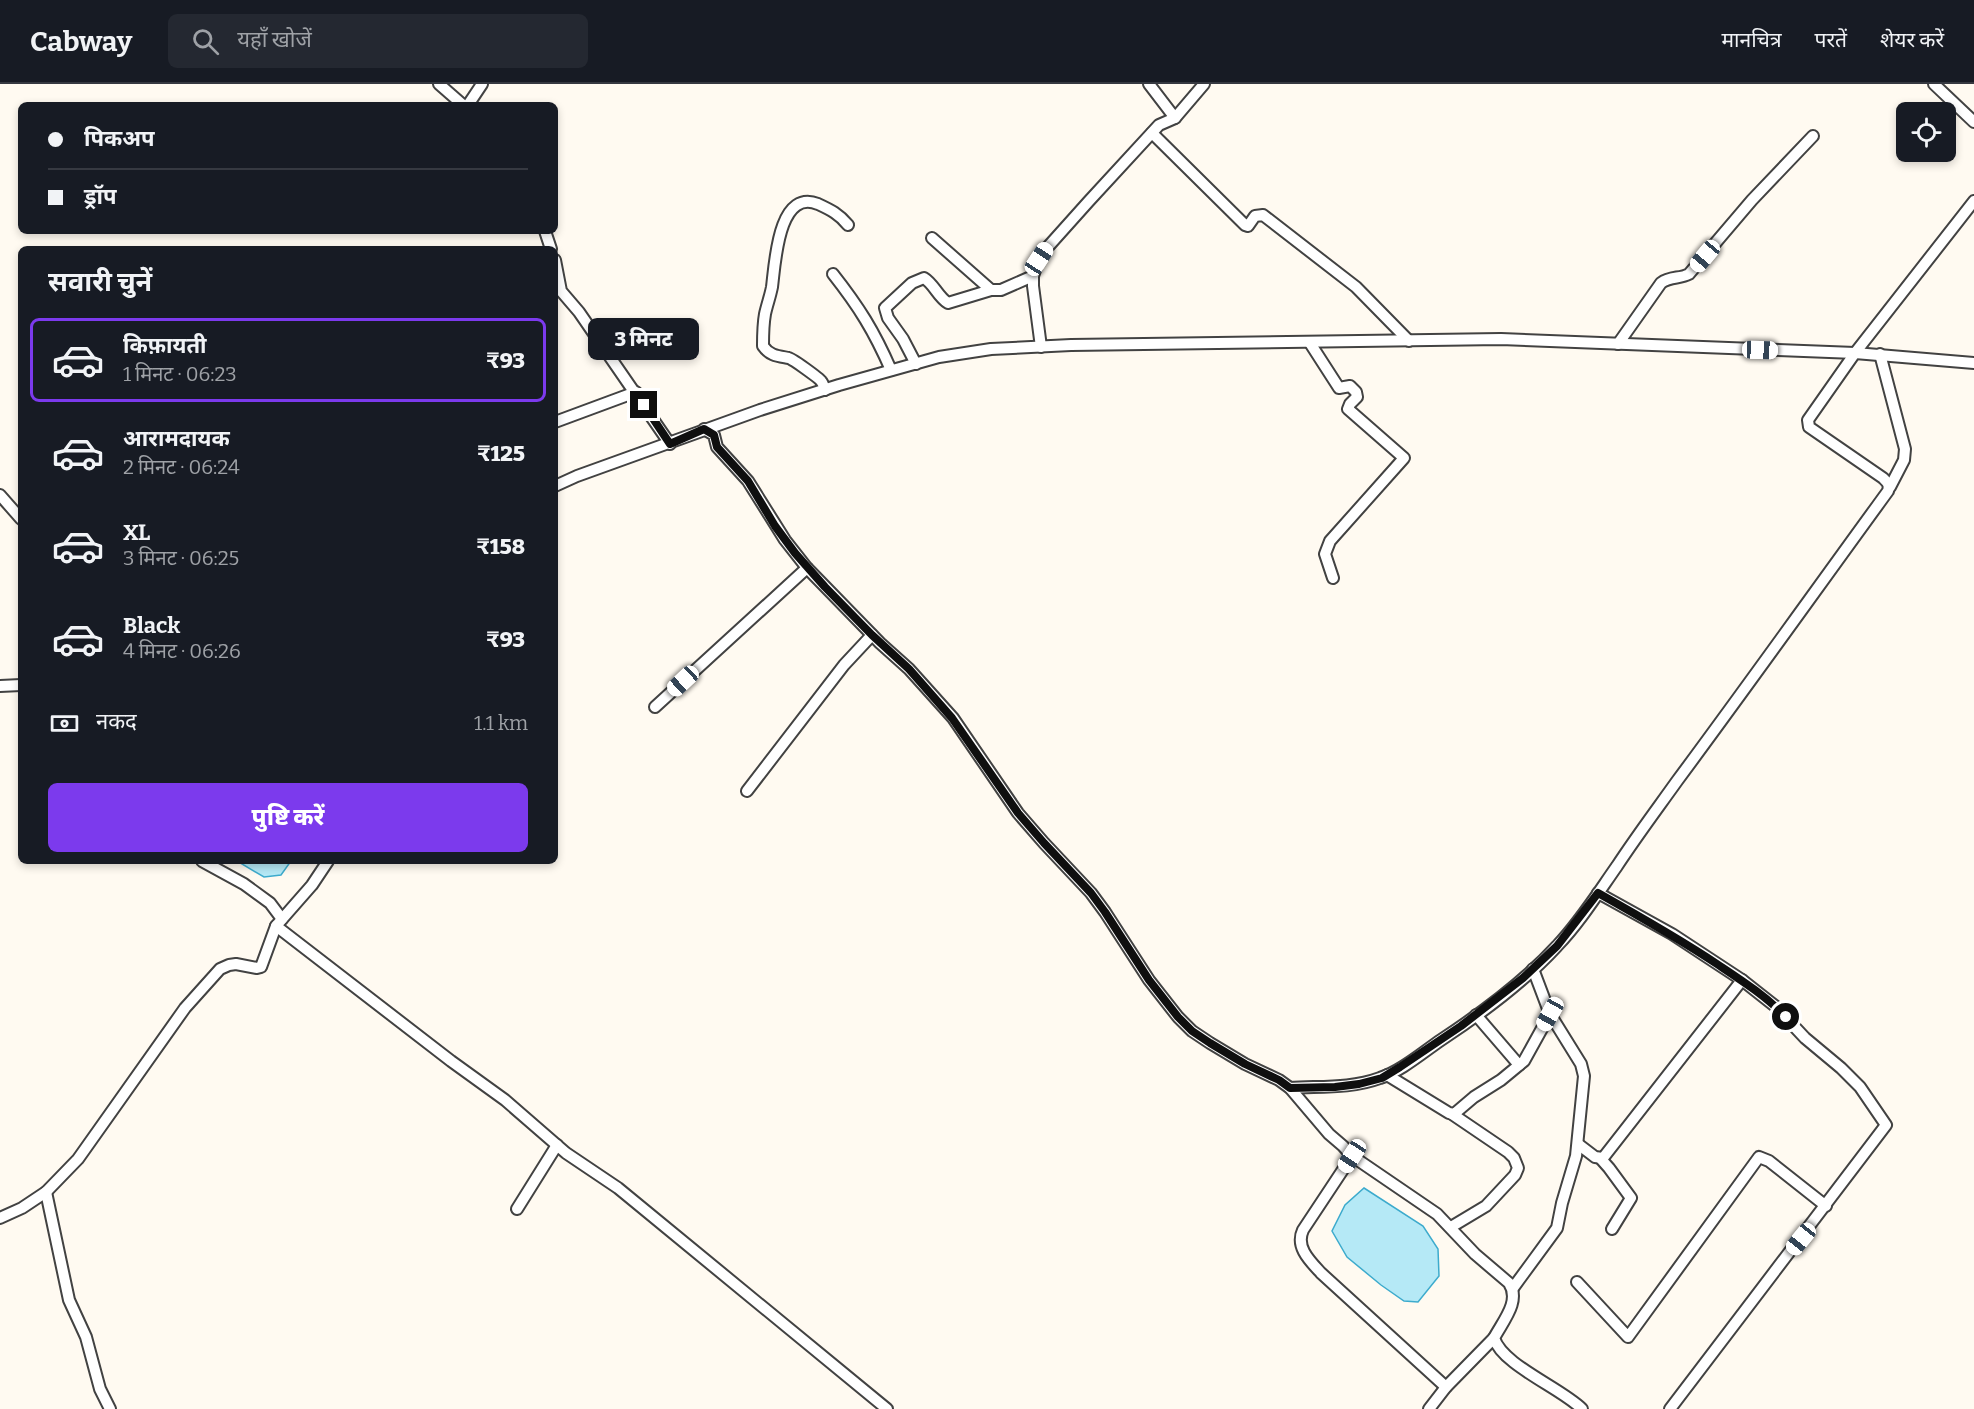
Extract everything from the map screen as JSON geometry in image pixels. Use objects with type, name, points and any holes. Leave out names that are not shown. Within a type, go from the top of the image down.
[{"type":"street","points":[[439,84],[461,102]]},
{"type":"street","points":[[467,102],[482,84]]},
{"type":"street","points":[[1149,84],[1175,118]]},
{"type":"street","points":[[1041,347],[1033,276],[1039,259],[1159,125],[1175,118],[1203,84]]},
{"type":"street","points":[[1934,84],[1974,122]]},
{"type":"street","points":[[1152,133],[1245,225],[1248,226],[1255,216],[1263,215],[1356,287],[1409,341]]},
{"type":"street","points":[[1618,344],[1661,283],[1667,278],[1683,277],[1689,274],[1752,200],[1813,136]]},
{"type":"street","points":[[1890,487],[1883,478],[1809,427],[1810,416],[1855,353],[1974,201]]},
{"type":"street","points":[[825,390],[821,380],[807,372],[800,364],[790,358],[782,358],[765,350],[763,346],[765,316],[779,237],[793,208],[798,204],[813,202],[838,214],[848,225]]},
{"type":"street","points":[[932,238],[991,290]]},
{"type":"street","points":[[833,274],[876,336],[891,370]]},
{"type":"street","points":[[558,276],[561,291],[579,312],[636,392],[670,444]]},
{"type":"street","points":[[916,364],[885,312],[890,302],[912,283],[924,278],[948,303],[991,290],[1001,290],[1033,276]]},
{"type":"street","points":[[558,485],[670,444],[704,429],[891,370],[971,351],[1041,347],[1501,339],[1880,354],[1974,363]]},
{"type":"street","points":[[1310,343],[1339,388],[1350,387],[1356,392],[1358,397],[1348,409],[1404,458],[1330,541],[1325,554],[1333,578]]},
{"type":"street","points":[[1290,1088],[1359,1084],[1387,1075],[1476,1015],[1533,969],[1557,946],[1754,678],[1890,487],[1904,460],[1905,449],[1880,354]]},
{"type":"street","points":[[558,421],[636,392]]},
{"type":"street","points":[[704,429],[714,435],[717,447],[748,481],[785,540],[807,568],[872,635],[909,669],[952,718],[1018,813],[1091,893],[1154,987],[1186,1026],[1231,1057],[1279,1080],[1290,1088],[1329,1134],[1352,1156],[1419,1201],[1451,1227],[1475,1254],[1513,1288],[1514,1296],[1510,1309],[1494,1338],[1446,1387],[1429,1409]]},
{"type":"street","points":[[0,495],[18,516]]},
{"type":"street","points":[[655,707],[807,568]]},
{"type":"street","points":[[747,790],[844,665],[872,635]]},
{"type":"street","points":[[0,686],[18,685]]},
{"type":"street","points":[[207,864],[244,884],[270,903],[279,922],[451,1061],[505,1100],[557,1145],[618,1188],[886,1409]]},
{"type":"street","points":[[0,1218],[22,1208],[46,1192],[78,1159],[185,1008],[220,969],[229,965],[261,967],[279,922],[312,885],[326,864]]},
{"type":"street","points":[[1598,893],[1672,934],[1742,980],[1775,1006],[1805,1038],[1854,1080],[1886,1125],[1670,1409]]},
{"type":"street","points":[[1513,1288],[1557,1228],[1576,1156],[1584,1076],[1581,1064],[1550,1014],[1533,969]]},
{"type":"street","points":[[1601,1159],[1742,980]]},
{"type":"street","points":[[1452,1114],[1501,1080],[1526,1058],[1550,1014]]},
{"type":"street","points":[[1476,1015],[1519,1065]]},
{"type":"street","points":[[1387,1075],[1452,1114],[1514,1158],[1518,1168],[1515,1175],[1486,1206],[1451,1227]]},
{"type":"street","points":[[1578,1144],[1601,1159],[1631,1198],[1612,1228]]},
{"type":"street","points":[[517,1209],[557,1145]]},
{"type":"street","points":[[1352,1156],[1303,1230],[1300,1244],[1321,1273],[1446,1387]]},
{"type":"street","points":[[1577,1282],[1628,1337],[1634,1332],[1681,1263],[1760,1157],[1769,1161],[1826,1206]]},
{"type":"street","points":[[46,1192],[69,1300],[86,1337],[100,1389],[110,1409]]},
{"type":"street","points":[[1494,1338],[1499,1348],[1513,1361],[1568,1397],[1582,1409]]},
{"type":"water","points":[[242,864],[289,864],[281,875],[264,877]]},
{"type":"water","points":[[1364,1188],[1423,1226],[1438,1249],[1439,1276],[1418,1302],[1404,1301],[1347,1257],[1332,1231],[1345,1205]]},
{"type":"route","points":[[644,405],[670,444],[704,429],[714,435],[717,447],[748,481],[775,526],[795,553],[872,635],[909,669],[952,718],[1018,813],[1091,893],[1149,980],[1178,1017],[1192,1031],[1245,1064],[1279,1080],[1290,1088],[1335,1087],[1382,1078],[1461,1026],[1523,978],[1557,946],[1598,893],[1672,934],[1730,972],[1786,1017]]}]
